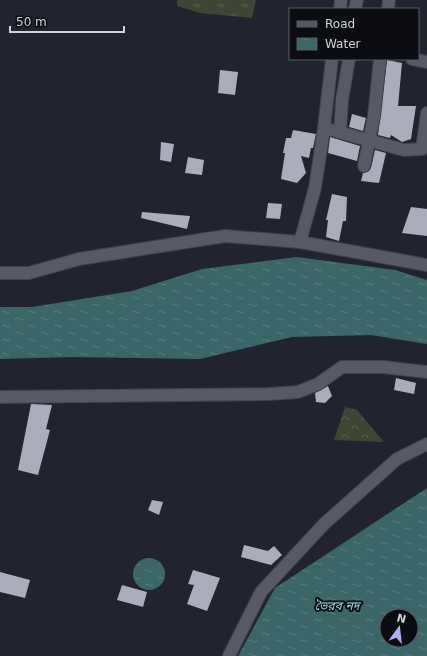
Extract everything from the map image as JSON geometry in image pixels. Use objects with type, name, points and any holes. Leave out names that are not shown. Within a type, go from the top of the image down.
[{"type":"street","points":[[300,242],[315,188],[332,60]]},
{"type":"street","points":[[340,132],[342,100],[349,60]]},
{"type":"street","points":[[364,166],[368,139],[374,116],[380,60]]},
{"type":"street","points":[[417,60],[427,62]]},
{"type":"street","points":[[324,128],[368,139],[385,146],[404,150],[422,149],[427,113]]},
{"type":"street","points":[[0,273],[29,273],[79,259],[225,236],[300,242],[427,265]]},
{"type":"street","points":[[0,397],[298,392],[318,384],[342,367],[383,367],[427,372]]},
{"type":"street","points":[[229,656],[261,592],[324,524],[397,459],[427,444]]},
{"type":"green space","points":[[177,0],[256,0],[252,18],[200,13],[177,6]]},
{"type":"green space","points":[[345,407],[357,410],[384,442],[334,440]]},
{"type":"water","points":[[297,257],[395,270],[427,280],[427,344],[371,335],[292,337],[200,359],[71,357],[0,359],[0,307],[32,307],[132,291],[202,269]]},
{"type":"water","name":"ভৈরব নদ","points":[[427,488],[427,656],[238,656],[275,588]]},
{"type":"water","points":[[146,558],[152,558],[161,562],[165,574],[161,586],[152,590],[146,590],[137,586],[133,577],[133,571],[137,562]]},
{"type":"building","points":[[387,60],[402,63],[398,106],[416,106],[411,139],[402,142],[391,135],[390,138],[378,135]]},
{"type":"building","points":[[220,70],[238,72],[235,95],[218,93]]},
{"type":"building","points":[[352,114],[366,118],[363,131],[349,127]]},
{"type":"building","points":[[293,130],[316,134],[309,158],[301,156],[306,173],[297,183],[281,179],[286,138],[291,138]]},
{"type":"building","points":[[330,137],[360,146],[357,161],[328,153]]},
{"type":"building","points":[[161,142],[174,144],[171,162],[160,160]]},
{"type":"building","points":[[375,150],[386,153],[379,183],[361,181],[363,173],[369,171],[371,168]]},
{"type":"building","points":[[188,157],[204,160],[202,175],[185,173]]},
{"type":"building","points":[[332,194],[347,197],[346,221],[343,221],[339,241],[326,237],[328,220],[326,220]]},
{"type":"building","points":[[268,203],[282,204],[280,219],[266,218]]},
{"type":"building","points":[[411,207],[427,209],[427,236],[402,233]]},
{"type":"building","points":[[142,212],[190,216],[187,229],[141,218]]},
{"type":"building","points":[[396,378],[416,383],[414,394],[394,390]]},
{"type":"building","points":[[328,386],[332,396],[325,403],[316,402],[315,393]]},
{"type":"building","points":[[31,404],[52,405],[46,429],[50,430],[38,475],[18,470]]},
{"type":"building","points":[[152,500],[163,502],[159,515],[148,510]]},
{"type":"building","points":[[244,545],[268,551],[274,546],[282,555],[271,565],[241,557]]},
{"type":"building","points":[[193,570],[220,578],[207,611],[187,604],[194,585],[188,584]]},
{"type":"building","points":[[0,572],[30,580],[25,598],[0,592]]},
{"type":"building","points":[[122,585],[147,592],[143,607],[117,600]]}]
